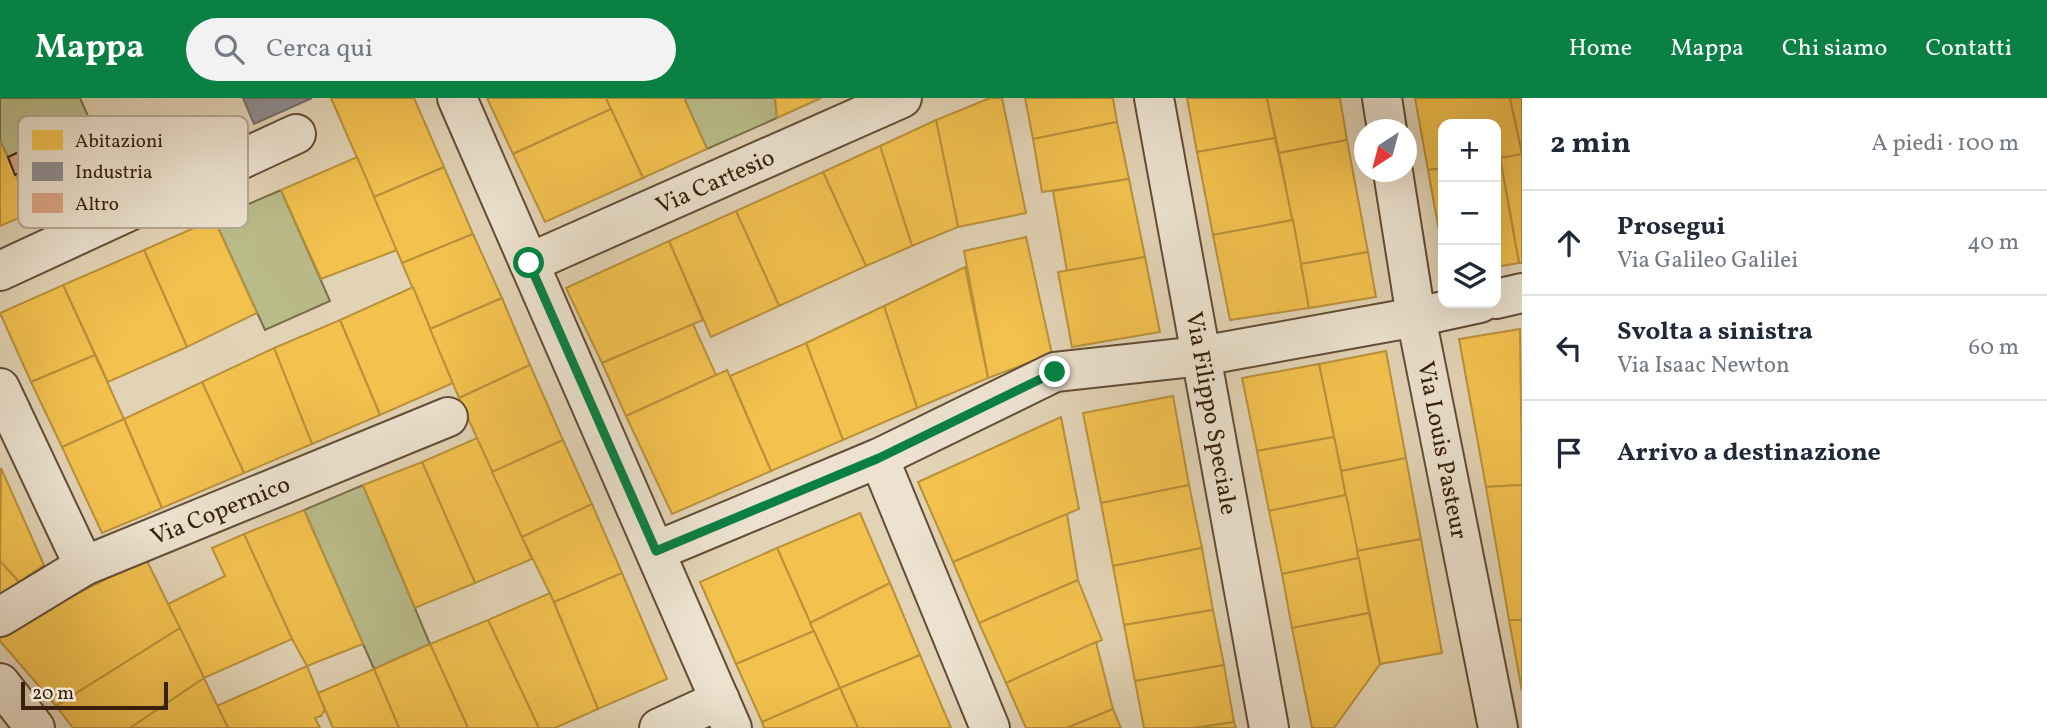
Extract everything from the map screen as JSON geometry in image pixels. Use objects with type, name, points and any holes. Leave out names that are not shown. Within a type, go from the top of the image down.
[{"type":"street","points":[[457,98],[726,714],[659,728]]},
{"type":"street","name":"Via Cartesio","points":[[529,263],[902,98]]},
{"type":"street","name":"Via Filippo Speciale","points":[[1154,98],[1269,728]]},
{"type":"street","points":[[1382,98],[1385,119]]},
{"type":"street","points":[[248,156],[296,134]]},
{"type":"street","name":"Via Louis Pasteur","points":[[1396,182],[1416,317],[1498,728]]},
{"type":"street","points":[[0,271],[93,228]]},
{"type":"street","points":[[1501,298],[1522,293]]},
{"type":"street","points":[[656,551],[879,458],[1055,372],[1202,356],[1457,308]]},
{"type":"street","points":[[0,388],[84,566]]},
{"type":"street","name":"Via Copernico","points":[[0,617],[84,566],[448,417]]},
{"type":"street","points":[[879,458],[990,728]]},
{"type":"street","points":[[0,683],[35,728]]},
{"type":"green space","points":[[0,98],[80,98],[88,116],[18,116],[18,152],[8,157],[0,141]]},
{"type":"green space","points":[[684,98],[775,98],[777,118],[707,149]]},
{"type":"green space","points":[[281,190],[330,301],[265,330],[218,228],[248,228],[248,204]]},
{"type":"green space","points":[[363,485],[430,644],[374,669],[304,510]]},
{"type":"building: Abitazioni","points":[[331,98],[414,98],[444,167],[374,197]]},
{"type":"building: Abitazioni","points":[[487,98],[606,98],[611,109],[513,154]]},
{"type":"building: Abitazioni","points":[[606,98],[684,98],[707,149],[643,178]]},
{"type":"building: Abitazioni","points":[[775,98],[821,98],[777,118]]},
{"type":"building: Abitazioni","points":[[990,98],[1002,98],[1026,213],[958,227],[936,120]]},
{"type":"building: Abitazioni","points":[[1025,98],[1113,98],[1117,122],[1033,139]]},
{"type":"building: Abitazioni","points":[[1187,98],[1267,98],[1275,138],[1197,152]]},
{"type":"building: Abitazioni","points":[[1267,98],[1340,98],[1347,140],[1279,153]]},
{"type":"building: Abitazioni","points":[[1415,98],[1510,98],[1522,154],[1501,158],[1501,119],[1438,119],[1438,169],[1428,170]]},
{"type":"building: Abitazioni","points":[[1510,98],[1522,98],[1522,153]]},
{"type":"building: Abitazioni","points":[[611,109],[643,178],[545,222],[513,154]]},
{"type":"building: Abitazioni","points":[[936,120],[958,227],[912,246],[880,146]]},
{"type":"building: Abitazioni","points":[[1117,122],[1129,179],[1042,192],[1033,139]]},
{"type":"building: Abitazioni","points":[[1275,138],[1293,220],[1213,235],[1197,152]]},
{"type":"building: Abitazioni","points":[[1347,140],[1368,252],[1301,264],[1279,153]]},
{"type":"building: Abitazioni","points":[[0,141],[18,180],[18,218],[0,226]]},
{"type":"building: Abitazioni","points":[[880,146],[912,246],[866,266],[823,172]]},
{"type":"building: Abitazioni","points":[[1522,154],[1522,263],[1519,263],[1501,158]]},
{"type":"building: Abitazioni","points":[[357,157],[397,250],[321,279],[281,190]]},
{"type":"building: Abitazioni","points":[[1501,164],[1519,263],[1501,266]]},
{"type":"building: Abitazioni","points":[[444,167],[473,234],[402,263],[374,197]]},
{"type":"building: Abitazioni","points":[[1438,169],[1438,225],[1428,170]]},
{"type":"building: Abitazioni","points":[[823,172],[866,266],[779,306],[736,211]]},
{"type":"building: Abitazioni","points":[[1129,179],[1145,257],[1067,271],[1053,191]]},
{"type":"building: Abitazioni","points":[[736,211],[779,306],[711,337],[669,241]]},
{"type":"building: Abitazioni","points":[[1293,220],[1309,308],[1230,320],[1213,235]]},
{"type":"building: Abitazioni","points":[[194,228],[218,228],[257,313],[187,347],[144,250]]},
{"type":"building: Abitazioni","points":[[473,234],[502,298],[430,329],[402,263]]},
{"type":"building: Abitazioni","points":[[1026,237],[1052,354],[988,378],[964,251]]},
{"type":"building: Abitazioni","points":[[669,241],[703,320],[602,363],[566,288]]},
{"type":"building: Abitazioni","points":[[144,250],[187,347],[108,382],[63,285]]},
{"type":"building: Abitazioni","points":[[1368,252],[1376,297],[1309,308],[1301,264]]},
{"type":"building: Abitazioni","points":[[1145,257],[1160,332],[1072,347],[1058,272]]},
{"type":"building: Abitazioni","points":[[965,267],[988,378],[917,408],[884,306]]},
{"type":"building: Abitazioni","points":[[63,285],[95,355],[31,382],[0,313]]},
{"type":"building: Abitazioni","points":[[413,287],[453,383],[380,415],[340,320]]},
{"type":"building: Abitazioni","points":[[502,298],[530,365],[459,398],[430,329]]},
{"type":"building: Abitazioni","points":[[884,306],[917,408],[843,440],[806,343]]},
{"type":"building: Abitazioni","points":[[340,320],[380,415],[312,444],[274,348]]},
{"type":"building: Abitazioni","points":[[693,324],[716,375],[626,416],[602,363]]},
{"type":"building: Abitazioni","points":[[1520,329],[1522,485],[1486,487],[1459,339]]},
{"type":"building: Abitazioni","points":[[806,343],[843,440],[771,471],[730,376]]},
{"type":"building: Abitazioni","points":[[274,348],[312,444],[244,473],[202,382]]},
{"type":"building: Abitazioni","points":[[1386,351],[1406,458],[1341,471],[1319,364]]},
{"type":"building: Abitazioni","points":[[95,355],[124,419],[62,447],[31,382]]},
{"type":"building: Abitazioni","points":[[1319,364],[1334,437],[1257,451],[1242,378]]},
{"type":"building: Abitazioni","points":[[530,365],[563,440],[492,472],[459,398]]},
{"type":"building: Abitazioni","points":[[727,370],[771,471],[672,514],[626,416]]},
{"type":"building: Abitazioni","points":[[202,382],[244,473],[162,508],[124,419]]},
{"type":"building: Abitazioni","points":[[1173,396],[1189,485],[1101,503],[1083,413]]},
{"type":"building: Abitazioni","points":[[1061,417],[1079,509],[953,562],[918,482]]},
{"type":"building: Abitazioni","points":[[124,419],[162,508],[102,533],[62,447]]},
{"type":"building: Abitazioni","points":[[1334,437],[1346,495],[1269,511],[1257,451]]},
{"type":"building: Abitazioni","points":[[477,438],[532,559],[475,583],[422,462]]},
{"type":"building: Abitazioni","points":[[563,440],[592,504],[522,537],[492,472]]},
{"type":"building: Abitazioni","points":[[1406,458],[1421,539],[1357,551],[1341,471]]},
{"type":"building: Abitazioni","points":[[422,462],[475,583],[415,608],[363,485]]},
{"type":"building: Abitazioni","points":[[1,468],[44,565],[19,582],[0,561]]},
{"type":"building: Abitazioni","points":[[1189,485],[1202,548],[1113,566],[1101,503]]},
{"type":"building: Abitazioni","points":[[1522,485],[1522,620],[1509,620],[1486,487]]},
{"type":"building: Abitazioni","points":[[1346,495],[1359,558],[1282,574],[1269,511]]},
{"type":"building: Abitazioni","points":[[592,504],[622,573],[554,602],[522,537]]},
{"type":"building: Abitazioni","points":[[304,510],[363,644],[307,666],[244,534]]},
{"type":"building: Abitazioni","points":[[860,513],[890,583],[810,623],[777,548]]},
{"type":"building: Abitazioni","points":[[1067,514],[1078,580],[979,623],[953,562]]},
{"type":"building: Abitazioni","points":[[244,534],[292,639],[204,678],[168,604],[225,576],[212,548]]},
{"type":"building: Abitazioni","points":[[1421,539],[1442,653],[1380,664],[1357,551]]},
{"type":"building: Abitazioni","points":[[777,548],[814,631],[736,664],[700,582]]},
{"type":"building: Abitazioni","points":[[1202,548],[1213,610],[1124,625],[1113,566]]},
{"type":"building: Abitazioni","points":[[1359,558],[1369,613],[1292,628],[1282,574]]},
{"type":"building: Abitazioni","points":[[146,559],[180,628],[56,706],[0,641],[0,632]]},
{"type":"building: Abitazioni","points":[[0,561],[19,582],[0,597]]},
{"type":"building: Abitazioni","points":[[622,573],[667,679],[598,709],[554,602]]},
{"type":"building: Abitazioni","points":[[1078,580],[1102,640],[1006,683],[979,623]]},
{"type":"building: Abitazioni","points":[[890,583],[920,655],[840,688],[810,623]]},
{"type":"building: Abitazioni","points":[[550,593],[598,709],[555,728],[539,728],[488,620]]},
{"type":"building: Abitazioni","points":[[1213,610],[1224,665],[1135,681],[1124,625]]},
{"type":"building: Abitazioni","points":[[1369,613],[1380,664],[1334,728],[1312,728],[1292,628]]},
{"type":"building: Abitazioni","points":[[488,620],[539,728],[468,728],[430,644]]},
{"type":"building: Abitazioni","points":[[1509,620],[1522,620],[1522,691]]},
{"type":"building: Abitazioni","points":[[180,628],[204,678],[130,728],[73,728],[56,706]]},
{"type":"building: Abitazioni","points":[[814,631],[840,688],[762,722],[736,664]]},
{"type":"building: Abitazioni","points":[[1096,642],[1113,709],[1067,728],[1026,728],[1006,683]]},
{"type":"building: Abitazioni","points":[[430,644],[468,728],[399,728],[374,669]]},
{"type":"building: Abitazioni","points":[[920,655],[951,728],[858,728],[840,688]]},
{"type":"building: Abitazioni","points":[[1224,665],[1234,722],[1193,728],[1144,728],[1135,681]]},
{"type":"building: Abitazioni","points":[[307,666],[325,710],[321,716],[315,718],[320,728],[228,728],[217,706]]},
{"type":"building: Abitazioni","points":[[374,669],[399,728],[333,728],[318,693]]},
{"type":"building: Abitazioni","points":[[204,678],[228,728],[130,728]]},
{"type":"building: Abitazioni","points":[[840,688],[858,728],[764,728],[762,722]]},
{"type":"building: Abitazioni","points":[[1113,709],[1121,728],[1067,728]]},
{"type":"building: Abitazioni","points":[[1234,722],[1236,728],[1193,728],[1215,725]]},
{"type":"building: Industria","points":[[243,98],[312,98],[254,124]]},
{"type":"building: Altro","points":[[18,152],[18,174],[15,175],[8,157]]},
{"type":"route","points":[[529,263],[656,551],[879,458],[1055,372]]}]
